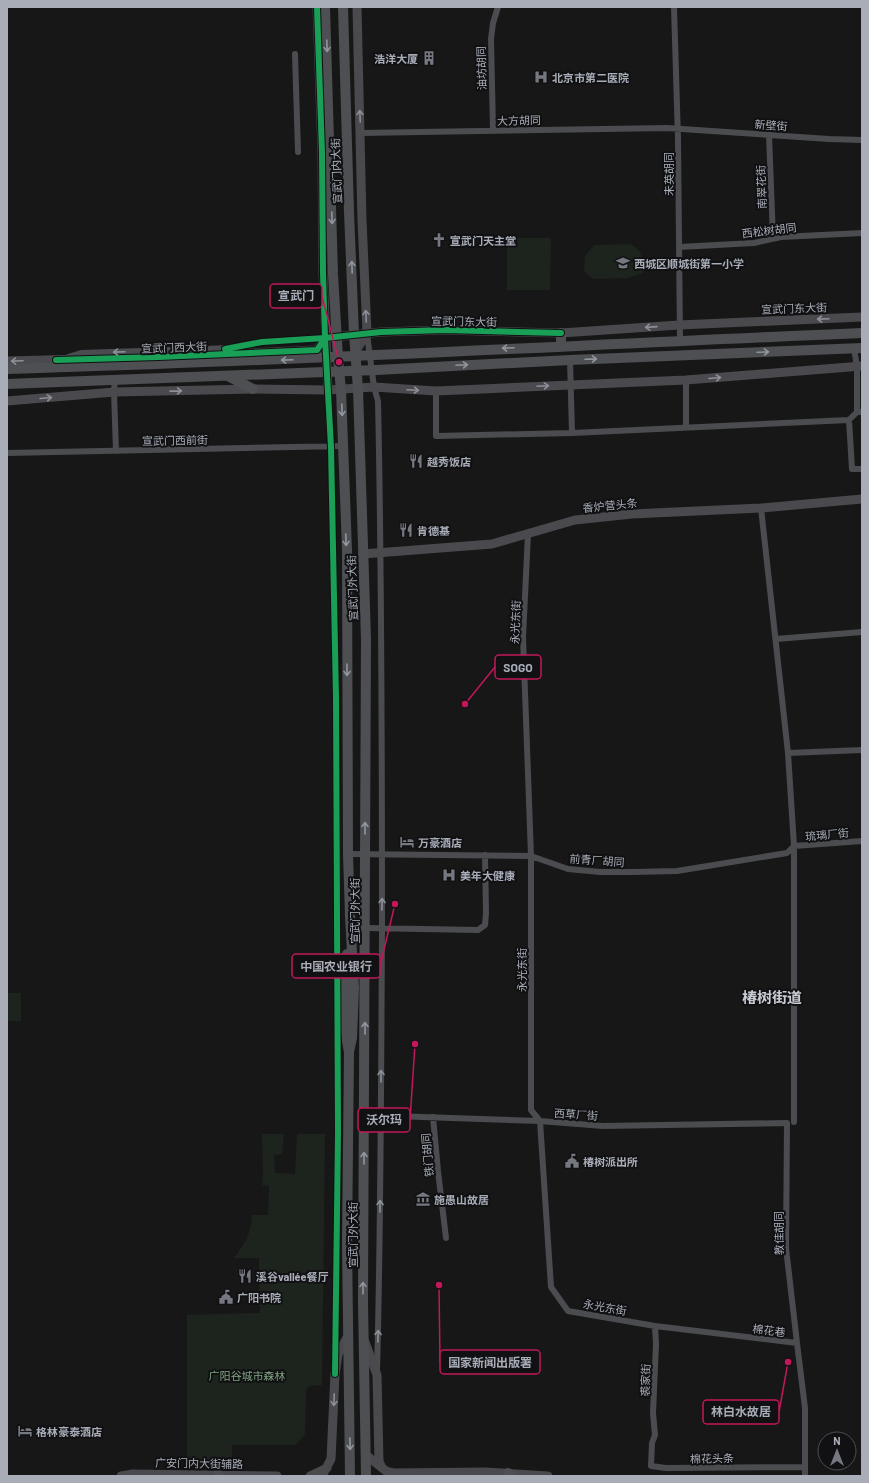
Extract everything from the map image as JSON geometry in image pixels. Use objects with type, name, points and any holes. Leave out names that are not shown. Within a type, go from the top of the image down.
[{"type":"main road","name":"宣武门内大街","points":[[325,7],[333,274],[340,372]]},
{"type":"main road","name":"宣武门内大街","points":[[343,7],[348,187],[355,355]]},
{"type":"main road","points":[[560,333],[561,347],[862,333]]},
{"type":"main road","name":"宣武门西大街","points":[[7,370],[56,364],[326,359],[355,355],[374,356],[561,347]]},
{"type":"main road","points":[[7,384],[340,372],[570,360],[858,348]]},
{"type":"main road","name":"宣武门外大街","points":[[355,355],[358,389],[366,639],[366,928],[364,1115],[364,1341],[366,1476]]},
{"type":"main road","name":"宣武门外大街","points":[[340,372],[346,550],[348,854],[354,988],[352,1038],[349,1052],[347,1244],[350,1476]]},
{"type":"main road","points":[[228,376],[253,389]]},
{"type":"street","points":[[310,1476],[324,1472],[331,1459],[334,1374],[338,1124],[336,690],[331,447],[325,338],[322,152],[317,7]]},
{"type":"street","points":[[357,7],[367,333],[374,387],[378,401],[381,553],[382,929],[377,1375],[379,1461],[381,1466]]},
{"type":"street","name":"油坊胡同","points":[[493,130],[491,39],[493,23],[498,7]]},
{"type":"street","name":"未英胡同","points":[[674,7],[678,128],[680,341]]},
{"type":"street","points":[[295,54],[298,152]]},
{"type":"street","name":"大方胡同","points":[[361,133],[678,128]]},
{"type":"street","name":"新壁街","points":[[678,128],[862,140]]},
{"type":"street","name":"南翠花街","points":[[769,135],[773,238]]},
{"type":"street","points":[[348,187],[361,172]]},
{"type":"street","name":"西松树胡同","points":[[679,247],[754,243],[773,238],[862,233]]},
{"type":"street","name":"宣武门东大街","points":[[325,338],[367,333],[445,330],[560,333],[679,325],[862,317]]},
{"type":"street","points":[[355,355],[367,333]]},
{"type":"street","points":[[325,338],[318,350],[326,359]]},
{"type":"street","name":"宣武门西大街","points":[[56,364],[81,353],[232,348],[262,342],[325,338]]},
{"type":"street","points":[[436,391],[436,436],[572,433],[849,420],[859,412],[858,348]]},
{"type":"street","name":"宣武门西大街","points":[[7,362],[56,364],[159,357],[318,350]]},
{"type":"street","points":[[570,360],[569,385],[572,433]]},
{"type":"street","points":[[7,401],[114,392],[253,389],[341,390],[374,387],[436,391],[686,380],[859,366]]},
{"type":"street","points":[[115,379],[116,451]]},
{"type":"street","points":[[686,380],[686,427]]},
{"type":"street","points":[[849,420],[852,469],[862,469]]},
{"type":"street","name":"宣武门西前街","points":[[7,453],[343,446]]},
{"type":"street","name":"香炉营头条","points":[[363,554],[492,544],[574,520],[632,514],[761,508],[862,499]]},
{"type":"street","points":[[761,508],[788,753],[794,846],[794,1122]]},
{"type":"street","name":"永光东街","points":[[528,534],[523,637],[531,856],[532,1110],[540,1121],[551,1287],[568,1311],[655,1326]]},
{"type":"street","points":[[776,639],[862,632]]},
{"type":"street","points":[[788,753],[862,750]]},
{"type":"street","name":"琉璃厂街","points":[[794,846],[862,841]]},
{"type":"street","name":"前青厂胡同","points":[[348,854],[531,856],[568,869],[600,872],[677,871],[787,853],[794,846]]},
{"type":"street","points":[[366,928],[478,930],[485,925],[485,856]]},
{"type":"street","name":"西草厂街","points":[[364,1115],[540,1121],[603,1126],[787,1122]]},
{"type":"street","name":"铁门胡同","points":[[433,1117],[446,1238]]},
{"type":"street","name":"教佳胡同","points":[[787,1122],[786,1248],[797,1343]]},
{"type":"street","name":"棉花巷","points":[[655,1326],[797,1343],[805,1408],[805,1476]]},
{"type":"street","name":"裘家街","points":[[655,1326],[656,1344],[653,1413],[655,1435]]},
{"type":"street","points":[[334,1374],[338,1354],[348,1336]]},
{"type":"street","points":[[364,1341],[377,1375]]},
{"type":"street","name":"棉花头条","points":[[655,1435],[652,1443],[651,1466],[666,1468],[805,1467]]},
{"type":"street","points":[[366,1455],[386,1471],[394,1473],[510,1474],[548,1476]]},
{"type":"street","points":[[382,1476],[394,1473]]},
{"type":"street","name":"广安门内大街辅路","points":[[121,1476],[133,1474],[277,1476]]},
{"type":"green space","points":[[507,238],[551,238],[550,290],[507,290]]},
{"type":"green space","points":[[629,244],[637,248],[641,255],[643,273],[628,278],[593,279],[584,271],[585,256],[594,245]]},
{"type":"green space","points":[[7,993],[21,993],[21,1021],[7,1021]]},
{"type":"green space","name":"广阳谷城市森林","points":[[262,1134],[284,1134],[282,1154],[274,1155],[275,1173],[295,1174],[297,1134],[325,1134],[322,1385],[310,1386],[306,1390],[305,1434],[296,1445],[232,1445],[232,1465],[187,1465],[187,1315],[260,1313],[259,1258],[234,1258],[247,1238],[252,1215],[268,1215],[269,1186],[262,1185]]},
{"type":"cycle path","points":[[317,7],[322,152],[325,338],[331,447],[336,698],[338,1132],[335,1374]]},
{"type":"cycle path","points":[[56,360],[317,350],[325,338],[381,332],[445,330],[561,333]]},
{"type":"cycle path","points":[[225,349],[262,342],[325,338]]},
{"type":"place","name":"浩洋大厦","points":[[429,58]]},
{"type":"place","name":"北京市第二医院","points":[[541,77]]},
{"type":"place","name":"宣武门天主堂","points":[[439,240]]},
{"type":"place","name":"西城区顺城街第一小学","points":[[623,263]]},
{"type":"place","name":"宣武门","points":[[339,362]]},
{"type":"place","name":"越秀饭店","points":[[416,461]]},
{"type":"place","name":"肯德基","points":[[406,530]]},
{"type":"place","name":"SOGO","points":[[465,704]]},
{"type":"place","name":"万豪酒店","points":[[407,842]]},
{"type":"place","name":"美年大健康","points":[[449,875]]},
{"type":"place","name":"中国农业银行","points":[[395,904]]},
{"type":"place","name":"沃尔玛","points":[[415,1044]]},
{"type":"place","name":"椿树派出所","points":[[572,1161]]},
{"type":"place","name":"施愚山故居","points":[[423,1199]]},
{"type":"place","name":"溪谷vallée餐厅","points":[[245,1276]]},
{"type":"place","name":"国家新闻出版署","points":[[439,1285]]},
{"type":"place","name":"广阳书院","points":[[226,1297]]},
{"type":"place","name":"林白水故居","points":[[788,1362]]},
{"type":"place","name":"格林豪泰酒店","points":[[25,1431]]},
{"type":"district","name":"椿树街道","points":[[772,997]]}]
